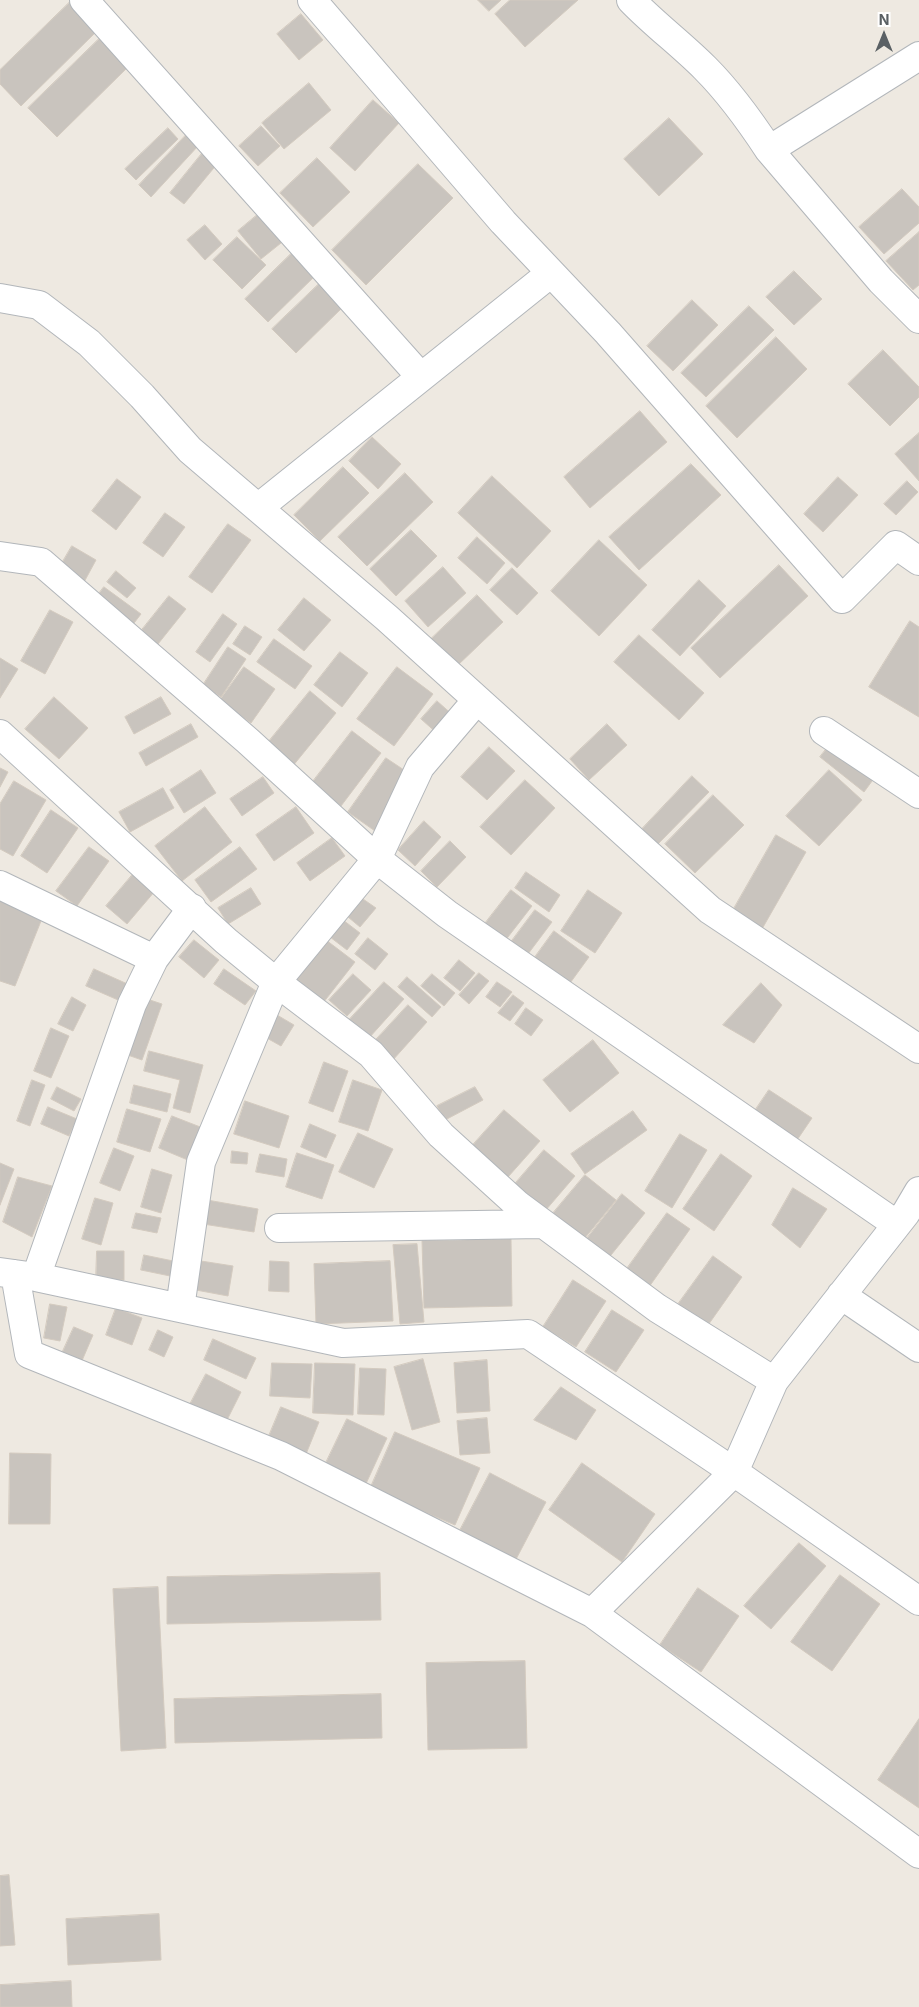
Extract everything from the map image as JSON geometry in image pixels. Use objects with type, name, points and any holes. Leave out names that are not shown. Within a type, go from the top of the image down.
[{"type":"street","points":[[84,0],[421,378]]},
{"type":"street","points":[[312,0],[503,222],[608,332],[842,599],[896,545],[919,561]]},
{"type":"street","points":[[631,0],[653,23],[705,68],[750,120],[769,150],[881,281],[919,319]]},
{"type":"street","points":[[769,150],[919,56]]},
{"type":"street","points":[[258,508],[551,273]]},
{"type":"street","points":[[0,298],[39,305],[89,343],[142,396],[190,450],[387,618],[710,910],[919,1049]]},
{"type":"street","points":[[0,556],[41,562],[248,741],[377,859],[447,914],[896,1224]]},
{"type":"street","points":[[180,1308],[202,1162],[276,982],[377,859],[420,766],[477,700]]},
{"type":"street","points":[[824,732],[919,794]]},
{"type":"street","points":[[0,734],[226,941],[276,982],[371,1054],[441,1135],[518,1205],[658,1308],[774,1381]]},
{"type":"street","points":[[0,885],[154,959]]},
{"type":"street","points":[[192,908],[154,959],[132,1004],[17,1275],[29,1354],[281,1456],[592,1613],[919,1854]]},
{"type":"street","points":[[592,1613],[734,1472],[774,1381],[896,1224],[919,1191]]},
{"type":"street","points":[[279,1228],[542,1224]]},
{"type":"street","points":[[17,1275],[343,1343],[528,1334],[734,1472],[919,1601]]},
{"type":"street","points":[[841,1295],[919,1348]]},
{"type":"building","points":[[478,0],[501,0],[489,11]]},
{"type":"building","points":[[510,0],[578,0],[525,47],[495,14]]},
{"type":"building","points":[[70,2],[98,30],[21,106],[0,84],[0,70]]},
{"type":"building","points":[[301,14],[323,40],[299,60],[277,34]]},
{"type":"building","points":[[100,38],[128,67],[57,137],[28,108]]},
{"type":"building","points":[[309,83],[331,110],[284,149],[262,123]]},
{"type":"building","points":[[373,100],[399,123],[355,171],[330,148]]},
{"type":"building","points":[[669,118],[703,154],[659,196],[624,159]]},
{"type":"building","points":[[261,126],[280,146],[258,166],[239,146]]},
{"type":"building","points":[[168,128],[178,139],[136,180],[125,169]]},
{"type":"building","points":[[187,134],[199,145],[151,197],[139,185]]},
{"type":"building","points":[[204,151],[218,163],[184,204],[170,193]]},
{"type":"building","points":[[317,158],[350,192],[313,227],[280,193]]},
{"type":"building","points":[[418,164],[453,198],[366,285],[332,250]]},
{"type":"building","points":[[902,189],[919,207],[919,223],[884,254],[859,227]]},
{"type":"building","points":[[262,211],[286,239],[261,259],[238,231]]},
{"type":"building","points":[[205,225],[222,244],[205,260],[187,240]]},
{"type":"building","points":[[919,232],[919,285],[913,290],[886,261]]},
{"type":"building","points":[[237,237],[266,265],[242,289],[213,260]]},
{"type":"building","points":[[295,250],[318,273],[268,322],[245,299]]},
{"type":"building","points":[[794,271],[822,299],[794,325],[766,297]]},
{"type":"building","points":[[321,282],[344,306],[296,353],[272,329]]},
{"type":"building","points":[[692,300],[718,325],[673,371],[647,346]]},
{"type":"building","points":[[749,306],[774,330],[706,397],[681,373]]},
{"type":"building","points":[[776,337],[807,369],[737,438],[706,406]]},
{"type":"building","points":[[883,350],[919,387],[919,397],[890,426],[848,384]]},
{"type":"building","points":[[640,411],[667,442],[590,508],[564,477]]},
{"type":"building","points":[[919,433],[919,481],[895,454]]},
{"type":"building","points":[[372,437],[401,464],[378,489],[349,461]]},
{"type":"building","points":[[691,464],[721,495],[639,570],[609,537]]},
{"type":"building","points":[[343,467],[369,493],[320,541],[294,515]]},
{"type":"building","points":[[405,473],[433,502],[367,566],[338,537]]},
{"type":"building","points":[[492,476],[551,531],[517,568],[458,513]]},
{"type":"building","points":[[838,477],[858,495],[823,532],[804,514]]},
{"type":"building","points":[[117,479],[141,497],[116,530],[92,511]]},
{"type":"building","points":[[907,481],[918,492],[896,515],[884,504]]},
{"type":"building","points":[[165,513],[185,527],[163,557],[143,543]]},
{"type":"building","points":[[228,524],[251,540],[212,593],[189,577]]},
{"type":"building","points":[[411,530],[437,556],[396,596],[370,569]]},
{"type":"building","points":[[477,537],[505,563],[487,584],[458,558]]},
{"type":"building","points":[[599,540],[647,585],[599,636],[551,591]]},
{"type":"building","points":[[72,546],[96,560],[83,584],[58,570]]},
{"type":"building","points":[[779,565],[808,596],[720,678],[691,648]]},
{"type":"building","points":[[443,567],[466,593],[428,627],[405,601]]},
{"type":"building","points":[[512,568],[538,593],[517,615],[490,590]]},
{"type":"building","points":[[116,571],[136,588],[127,598],[107,582]]},
{"type":"building","points":[[699,580],[726,606],[680,656],[652,630]]},
{"type":"building","points":[[104,587],[141,614],[131,627],[94,600]]},
{"type":"building","points":[[477,595],[503,622],[457,666],[431,639]]},
{"type":"building","points":[[169,596],[186,609],[154,649],[137,636]]},
{"type":"building","points":[[304,598],[331,620],[304,651],[278,630]]},
{"type":"building","points":[[50,610],[73,622],[45,674],[21,661]]},
{"type":"building","points":[[223,614],[237,624],[210,662],[196,652]]},
{"type":"building","points":[[910,621],[919,627],[919,717],[869,687]]},
{"type":"building","points":[[245,626],[262,637],[250,655],[233,644]]},
{"type":"building","points":[[639,635],[704,693],[679,720],[614,662]]},
{"type":"building","points":[[274,639],[312,666],[295,689],[257,662]]},
{"type":"building","points":[[228,647],[246,659],[221,697],[203,685]]},
{"type":"building","points":[[340,652],[368,673],[342,707],[314,685]]},
{"type":"building","points":[[0,658],[18,669],[0,698]]},
{"type":"building","points":[[244,667],[275,689],[251,723],[219,701]]},
{"type":"building","points":[[397,667],[433,694],[394,746],[357,719]]},
{"type":"building","points":[[310,691],[336,713],[292,767],[266,745]]},
{"type":"building","points":[[54,697],[88,728],[59,759],[25,729]]},
{"type":"building","points":[[161,697],[171,714],[134,734],[125,717]]},
{"type":"building","points":[[437,701],[455,717],[439,735],[421,719]]},
{"type":"building","points":[[191,724],[198,737],[146,766],[139,753]]},
{"type":"building","points":[[607,724],[627,745],[589,780],[570,759]]},
{"type":"building","points":[[352,731],[381,753],[341,806],[311,784]]},
{"type":"building","points":[[831,743],[875,777],[864,792],[820,757]]},
{"type":"building","points":[[489,747],[515,771],[487,800],[461,777]]},
{"type":"building","points":[[386,758],[413,776],[375,831],[348,812]]},
{"type":"building","points":[[0,768],[8,772],[0,787]]},
{"type":"building","points":[[201,770],[216,793],[184,813],[170,790]]},
{"type":"building","points":[[829,770],[862,800],[819,846],[786,816]]},
{"type":"building","points":[[692,776],[709,792],[658,844],[642,829]]},
{"type":"building","points":[[263,777],[274,793],[242,816],[230,799]]},
{"type":"building","points":[[525,780],[555,808],[511,855],[480,827]]},
{"type":"building","points":[[14,781],[46,800],[13,856],[0,849],[0,804]]},
{"type":"building","points":[[163,788],[174,808],[130,832],[119,812]]},
{"type":"building","points":[[713,795],[744,825],[695,873],[665,844]]},
{"type":"building","points":[[205,807],[232,842],[182,881],[155,846]]},
{"type":"building","points":[[296,807],[314,833],[274,861],[256,835]]},
{"type":"building","points":[[51,810],[78,828],[47,873],[21,856]]},
{"type":"building","points":[[424,821],[441,837],[415,866],[398,850]]},
{"type":"building","points":[[776,835],[806,852],[762,929],[732,912]]},
{"type":"building","points":[[332,838],[345,856],[310,881],[297,863]]},
{"type":"building","points":[[450,841],[466,857],[437,887],[421,871]]},
{"type":"building","points":[[89,847],[109,861],[77,906],[56,891]]},
{"type":"building","points":[[240,847],[257,869],[211,902],[195,880]]},
{"type":"building","points":[[526,872],[560,895],[549,912],[515,888]]},
{"type":"building","points":[[134,873],[155,891],[127,924],[106,906]]},
{"type":"building","points":[[251,888],[261,904],[228,924],[218,908]]},
{"type":"building","points":[[511,890],[532,906],[501,946],[480,930]]},
{"type":"building","points":[[588,890],[622,913],[595,953],[561,931]]},
{"type":"building","points":[[363,899],[376,908],[360,927],[348,917]]},
{"type":"building","points":[[0,900],[43,916],[15,986],[0,981]]},
{"type":"building","points":[[535,910],[552,922],[522,962],[505,950]]},
{"type":"building","points":[[343,920],[360,933],[347,950],[330,937]]},
{"type":"building","points":[[554,931],[589,957],[565,990],[530,964]]},
{"type":"building","points":[[368,938],[388,954],[375,970],[355,954]]},
{"type":"building","points":[[194,940],[219,960],[204,978],[179,957]]},
{"type":"building","points":[[326,940],[355,962],[323,1003],[295,980]]},
{"type":"building","points":[[459,960],[475,973],[460,991],[444,978]]},
{"type":"building","points":[[94,969],[132,986],[125,1003],[86,986]]},
{"type":"building","points":[[224,969],[256,991],[245,1005],[214,984]]},
{"type":"building","points":[[479,973],[489,981],[469,1004],[459,995]]},
{"type":"building","points":[[353,974],[371,990],[347,1016],[329,1000]]},
{"type":"building","points":[[432,974],[455,993],[444,1006],[421,986]]},
{"type":"building","points":[[407,977],[441,1007],[432,1017],[398,987]]},
{"type":"building","points":[[384,982],[404,999],[369,1038],[349,1020]]},
{"type":"building","points":[[497,982],[512,992],[500,1007],[486,997]]},
{"type":"building","points":[[761,983],[782,1005],[754,1043],[723,1025]]},
{"type":"building","points":[[513,995],[524,1003],[510,1021],[498,1013]]},
{"type":"building","points":[[72,997],[86,1005],[73,1031],[58,1024]]},
{"type":"building","points":[[141,997],[162,1004],[142,1060],[122,1053]]},
{"type":"building","points":[[408,1005],[427,1022],[392,1061],[372,1044]]},
{"type":"building","points":[[526,1008],[543,1020],[531,1036],[515,1024]]},
{"type":"building","points":[[277,1015],[294,1025],[281,1046],[265,1037]]},
{"type":"building","points":[[51,1028],[69,1036],[51,1078],[34,1071]]},
{"type":"building","points":[[593,1040],[619,1073],[570,1112],[543,1080]]},
{"type":"building","points":[[149,1051],[203,1065],[190,1113],[173,1108],[180,1080],[144,1071]]},
{"type":"building","points":[[324,1062],[348,1071],[333,1112],[309,1103]]},
{"type":"building","points":[[32,1080],[45,1085],[30,1126],[17,1121]]},
{"type":"building","points":[[353,1080],[382,1090],[368,1131],[339,1122]]},
{"type":"building","points":[[134,1085],[171,1094],[167,1112],[130,1103]]},
{"type":"building","points":[[57,1087],[81,1099],[74,1111],[51,1099]]},
{"type":"building","points":[[475,1087],[483,1100],[445,1120],[437,1106]]},
{"type":"building","points":[[769,1090],[812,1118],[793,1146],[750,1118]]},
{"type":"building","points":[[245,1101],[289,1116],[279,1148],[234,1134]]},
{"type":"building","points":[[48,1107],[77,1119],[69,1136],[41,1124]]},
{"type":"building","points":[[127,1109],[161,1119],[150,1152],[117,1142]]},
{"type":"building","points":[[504,1110],[540,1141],[508,1177],[472,1146]]},
{"type":"building","points":[[633,1111],[647,1130],[585,1174],[571,1154]]},
{"type":"building","points":[[172,1116],[208,1130],[195,1163],[159,1148]]},
{"type":"building","points":[[310,1124],[336,1135],[326,1158],[301,1147]]},
{"type":"building","points":[[358,1133],[393,1149],[374,1188],[339,1172]]},
{"type":"building","points":[[680,1134],[707,1150],[672,1208],[645,1191]]},
{"type":"building","points":[[114,1148],[134,1156],[120,1191],[100,1183]]},
{"type":"building","points":[[544,1150],[575,1176],[545,1211],[514,1185]]},
{"type":"building","points":[[232,1151],[248,1153],[247,1164],[231,1163]]},
{"type":"building","points":[[297,1153],[334,1165],[322,1199],[286,1187]]},
{"type":"building","points":[[260,1154],[287,1159],[284,1177],[256,1172]]},
{"type":"building","points":[[721,1154],[752,1176],[714,1231],[683,1209]]},
{"type":"building","points":[[0,1163],[14,1169],[0,1205]]},
{"type":"building","points":[[152,1169],[172,1175],[161,1213],[141,1207]]},
{"type":"building","points":[[585,1175],[616,1200],[580,1244],[549,1218]]},
{"type":"building","points":[[18,1177],[52,1186],[32,1237],[3,1222]]},
{"type":"building","points":[[793,1188],[827,1209],[800,1248],[772,1225]]},
{"type":"building","points":[[622,1194],[645,1213],[607,1260],[584,1242]]},
{"type":"building","points":[[95,1198],[113,1203],[101,1245],[82,1239]]},
{"type":"building","points":[[207,1200],[258,1209],[254,1232],[203,1224]]},
{"type":"building","points":[[136,1213],[161,1218],[157,1233],[132,1228]]},
{"type":"building","points":[[667,1213],[690,1229],[649,1287],[626,1270]]},
{"type":"building","points":[[511,1239],[512,1306],[424,1308],[422,1241]]},
{"type":"building","points":[[417,1244],[424,1322],[400,1324],[393,1245]]},
{"type":"building","points":[[97,1251],[124,1251],[124,1280],[96,1280]]},
{"type":"building","points":[[144,1255],[178,1262],[175,1277],[141,1270]]},
{"type":"building","points":[[713,1256],[742,1277],[706,1328],[676,1307]]},
{"type":"building","points":[[201,1261],[233,1266],[228,1296],[196,1290]]},
{"type":"building","points":[[270,1261],[289,1262],[289,1292],[269,1291]]},
{"type":"building","points":[[390,1261],[393,1321],[316,1324],[314,1264]]},
{"type":"building","points":[[573,1280],[606,1301],[576,1347],[543,1327]]},
{"type":"building","points":[[50,1304],[67,1307],[60,1341],[44,1338]]},
{"type":"building","points":[[116,1308],[142,1318],[132,1345],[106,1335]]},
{"type":"building","points":[[612,1310],[644,1330],[616,1372],[585,1352]]},
{"type":"building","points":[[74,1327],[93,1335],[78,1370],[58,1362]]},
{"type":"building","points":[[158,1330],[173,1337],[164,1357],[149,1350]]},
{"type":"building","points":[[213,1339],[256,1358],[246,1379],[204,1360]]},
{"type":"building","points":[[423,1359],[440,1422],[412,1430],[394,1367]]},
{"type":"building","points":[[487,1360],[490,1411],[457,1413],[454,1363]]},
{"type":"building","points":[[272,1363],[312,1364],[310,1398],[270,1396]]},
{"type":"building","points":[[315,1363],[355,1364],[353,1415],[313,1413]]},
{"type":"building","points":[[360,1368],[386,1369],[384,1415],[358,1414]]},
{"type":"building","points":[[206,1374],[241,1392],[223,1428],[187,1410]]},
{"type":"building","points":[[561,1387],[596,1410],[576,1440],[534,1420]]},
{"type":"building","points":[[281,1407],[319,1422],[302,1464],[264,1448]]},
{"type":"building","points":[[487,1418],[490,1453],[460,1455],[457,1421]]},
{"type":"building","points":[[347,1419],[387,1438],[364,1488],[323,1469]]},
{"type":"building","points":[[395,1432],[480,1468],[455,1525],[370,1489]]},
{"type":"building","points":[[10,1453],[51,1454],[50,1524],[9,1524]]},
{"type":"building","points":[[582,1463],[655,1514],[622,1562],[549,1510]]},
{"type":"building","points":[[490,1473],[546,1502],[513,1565],[457,1536]]},
{"type":"building","points":[[799,1543],[826,1566],[771,1629],[744,1606]]},
{"type":"building","points":[[380,1573],[381,1620],[167,1624],[167,1577]]},
{"type":"building","points":[[840,1575],[880,1604],[832,1671],[791,1642]]},
{"type":"building","points":[[158,1587],[166,1748],[121,1751],[113,1589]]},
{"type":"building","points":[[698,1588],[739,1616],[701,1672],[660,1645]]},
{"type":"building","points":[[525,1661],[527,1748],[428,1750],[426,1663]]},
{"type":"building","points":[[381,1694],[382,1738],[175,1743],[174,1699]]},
{"type":"building","points":[[919,1719],[919,1808],[878,1780]]},
{"type":"building","points":[[9,1875],[15,1945],[0,1946],[0,1876]]},
{"type":"building","points":[[159,1914],[161,1960],[68,1965],[66,1919]]},
{"type":"building","points":[[71,1981],[72,2007],[0,2007],[0,1985]]}]
